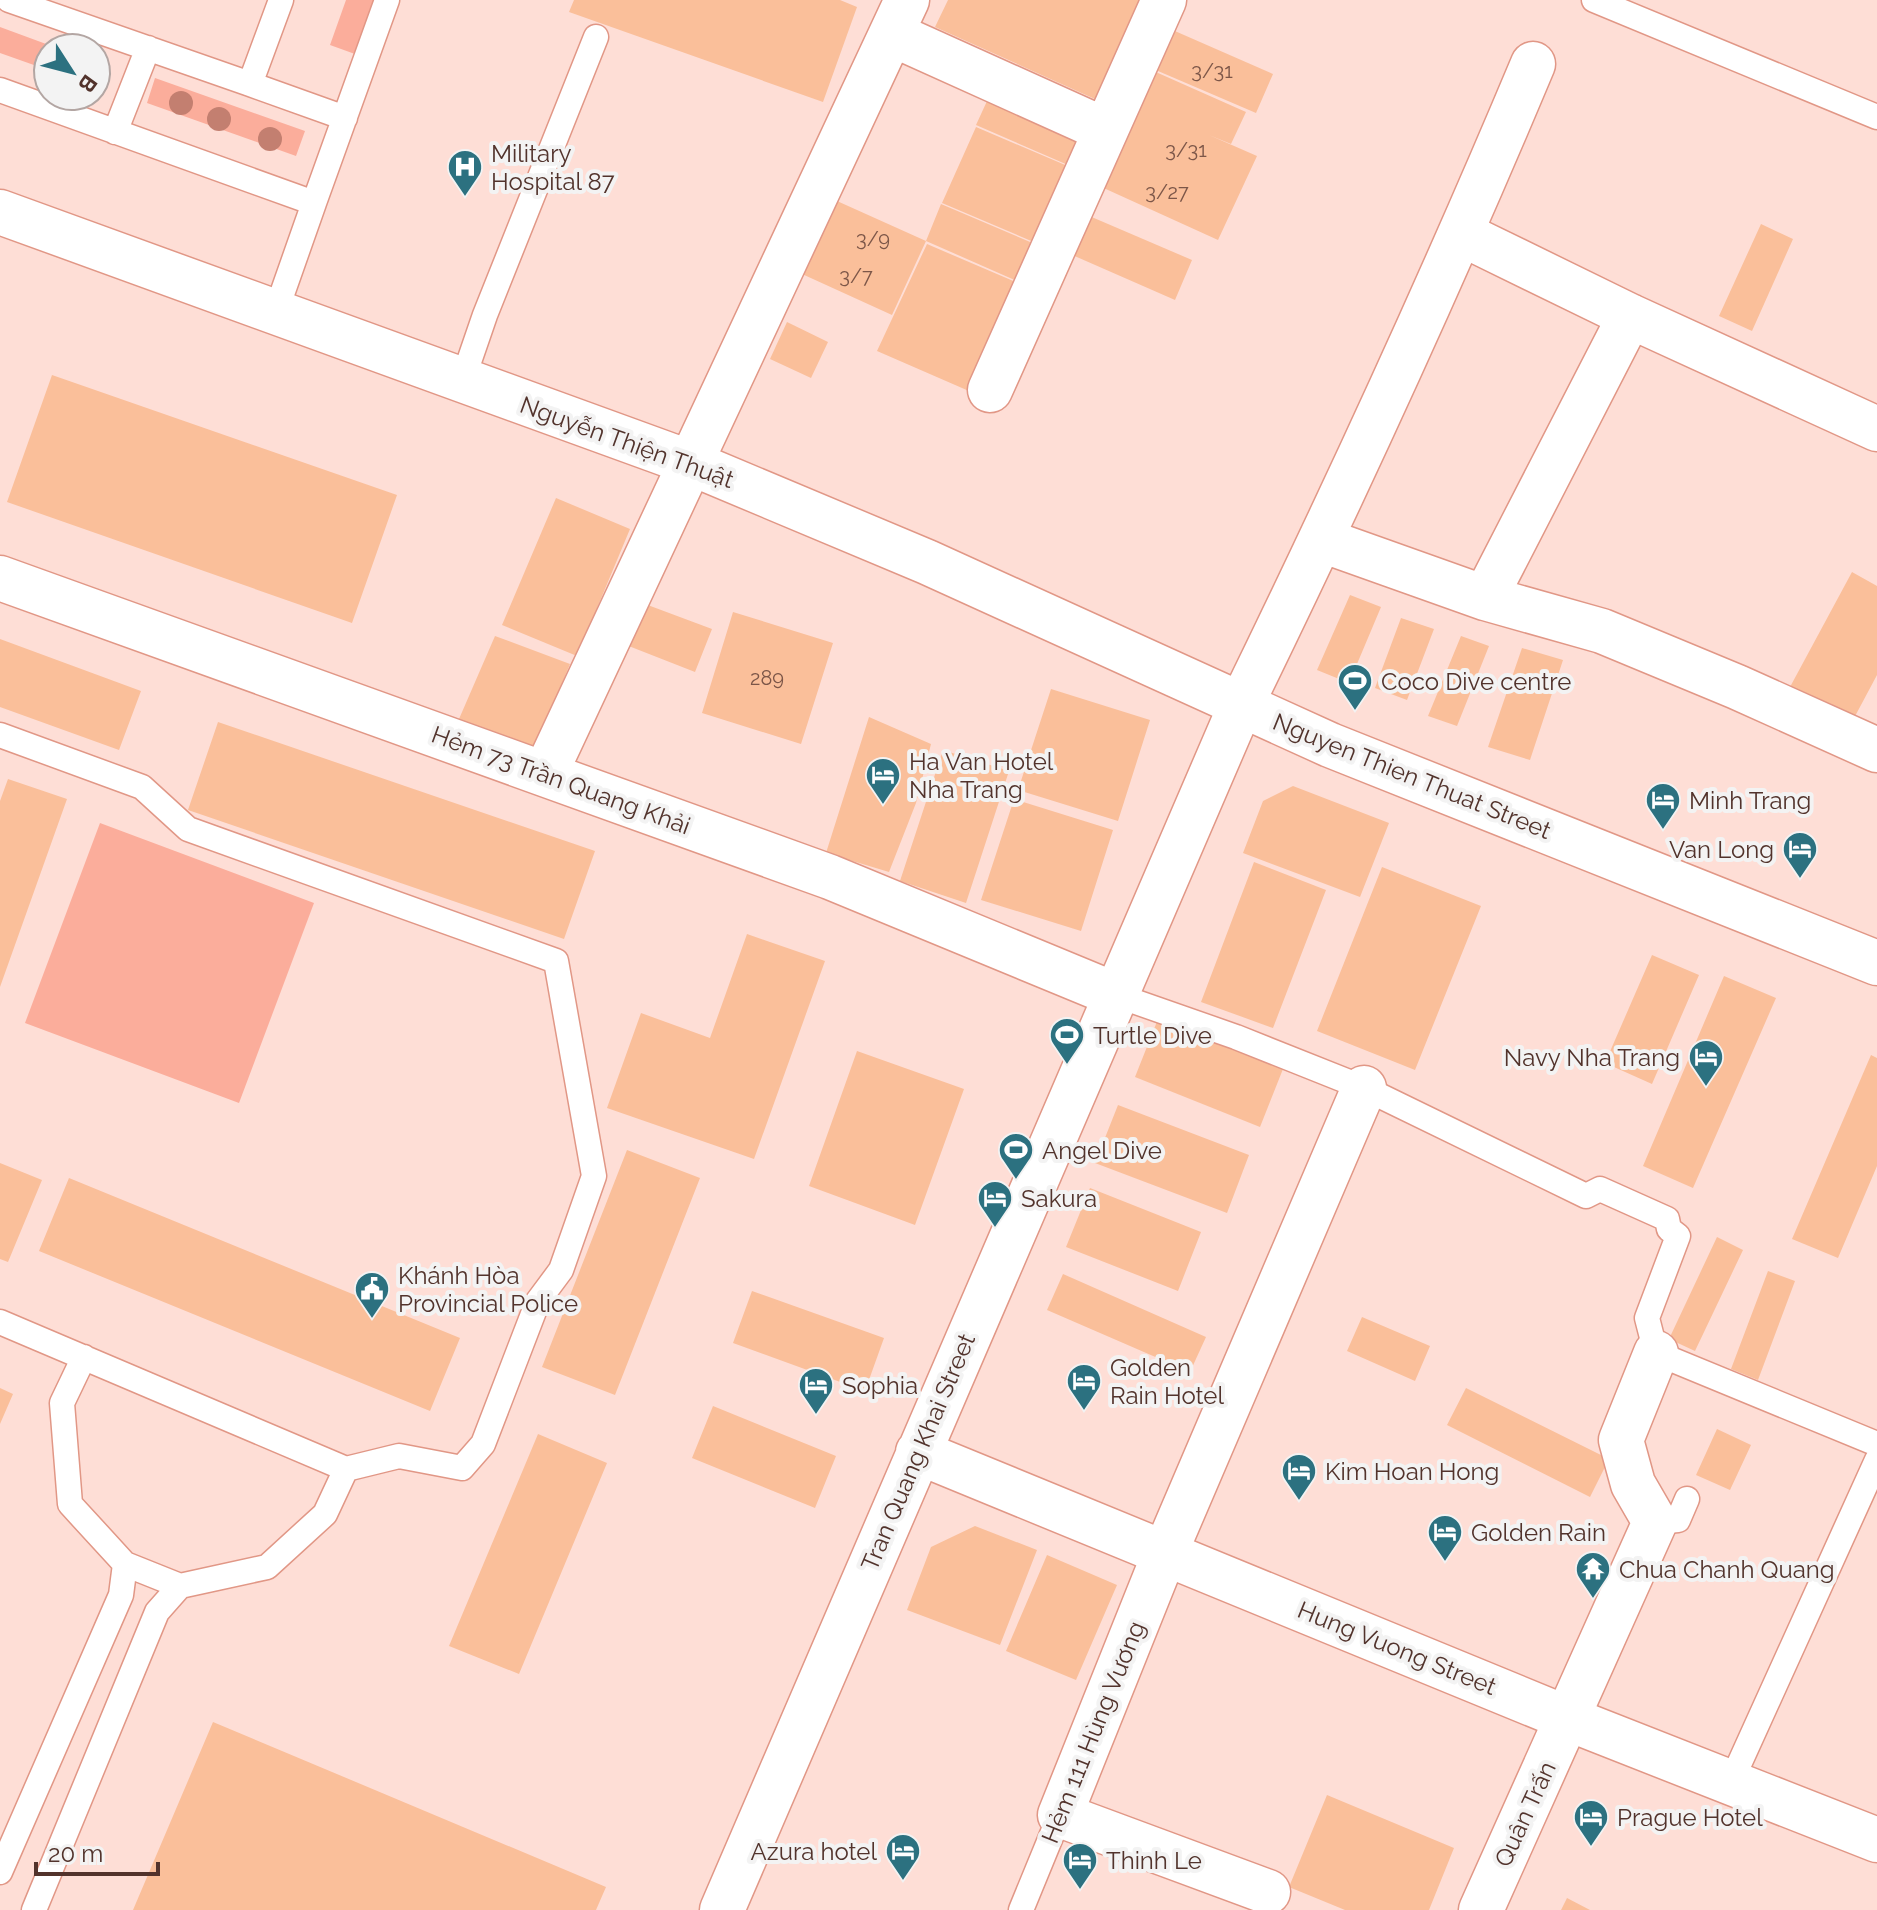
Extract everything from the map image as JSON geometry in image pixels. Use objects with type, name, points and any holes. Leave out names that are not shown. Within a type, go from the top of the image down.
[{"type":"street","points":[[990,390],[1164,0]]},
{"type":"street","points":[[545,774],[899,17],[1105,130]]},
{"type":"street","points":[[1241,705],[1322,540],[1462,234],[1533,64]]},
{"type":"street","name":"Nguyễn Thiện Thuật","points":[[0,212],[691,463],[927,562],[1241,705]]},
{"type":"street","points":[[1462,234],[1630,316],[1877,429]]},
{"type":"street","points":[[1485,598],[1630,316]]},
{"type":"street","points":[[1322,540],[1485,598],[1602,631],[1877,750]]},
{"type":"street","name":"Hẻm 73 Trần Quang Khải","points":[[0,578],[830,877],[1116,995]]},
{"type":"street","name":"Nguyen Thien Thuat Street","points":[[1116,995],[1241,705],[1330,745],[1877,963]]},
{"type":"street","name":"Tran Quang Khai Street","points":[[722,1910],[1116,995]]},
{"type":"street","name":"Hẻm 111 Hùng Vương","points":[[1060,1815],[1165,1553],[1364,1088]]},
{"type":"street","name":"Quân Trấn","points":[[1481,1910],[1569,1719],[1671,1511],[1633,1484],[1621,1440],[1656,1353]]},
{"type":"street","name":"Hung Vuong Street","points":[[918,1452],[1569,1719],[1877,1840]]},
{"type":"street","points":[[1060,1815],[1268,1892]]},
{"type":"lane","points":[[9,0],[345,118]]},
{"type":"lane","points":[[250,84],[281,0]]},
{"type":"lane","points":[[275,314],[387,0]]},
{"type":"lane","points":[[1594,0],[1877,117]]},
{"type":"lane","points":[[462,382],[485,315],[596,37]]},
{"type":"lane","points":[[115,132],[148,48]]},
{"type":"lane","points":[[0,90],[314,203]]},
{"type":"lane","points":[[0,735],[142,787],[188,829],[556,961],[594,1176],[561,1270],[538,1301],[483,1444],[462,1468],[399,1456],[346,1469],[0,1322]]},
{"type":"lane","points":[[1116,995],[1236,1037],[1364,1088],[1586,1196],[1600,1189],[1667,1219],[1669,1229],[1678,1236],[1647,1318],[1656,1353],[1877,1444]]},
{"type":"lane","points":[[84,1357],[62,1403],[70,1504],[125,1564],[180,1586],[267,1567],[325,1514],[346,1469]]},
{"type":"lane","points":[[1731,1782],[1877,1460]]},
{"type":"lane","points":[[0,1872],[121,1595],[125,1564]]},
{"type":"lane","points":[[34,1910],[157,1612],[180,1586]]},
{"type":"lane","name":"Hẻm 111 Hùng Vương","points":[[1021,1910],[1060,1815]]},
{"type":"shaded area","points":[[346,0],[387,0],[366,58],[330,45]]},
{"type":"shaded area","points":[[0,27],[32,39],[32,64],[0,53]]},
{"type":"shaded area","points":[[155,78],[305,131],[296,156],[147,103]]},
{"type":"shaded area","points":[[100,823],[314,903],[239,1103],[25,1023]]},
{"type":"building","points":[[574,0],[840,0],[857,7],[823,102],[569,12]]},
{"type":"building","points":[[948,0],[1153,0],[1106,104],[935,27]]},
{"type":"building","points":[[1168,28],[1273,74],[1256,113],[1151,68]]},
{"type":"building","points":[[1149,69],[1246,112],[1231,144],[1209,135],[1257,156],[1218,240],[1097,185]]},
{"type":"building","points":[[993,88],[1100,135],[1084,172],[976,125]]},
{"type":"building","points":[[976,127],[1084,173],[1067,211],[1047,202],[1066,212],[1050,249],[942,203]]},
{"type":"building","points":[[837,201],[926,241],[892,315],[802,274]]},
{"type":"building","points":[[941,204],[1049,250],[1033,288],[926,241]]},
{"type":"building","points":[[1087,215],[1192,260],[1175,300],[1070,254]]},
{"type":"building","points":[[1761,224],[1793,239],[1752,331],[1719,316]]},
{"type":"building","points":[[927,244],[1034,290],[985,398],[877,351]]},
{"type":"building","points":[[787,322],[828,342],[811,378],[770,359]]},
{"type":"building","points":[[52,375],[397,495],[352,623],[7,502]]},
{"type":"building","points":[[556,498],[630,529],[577,656],[502,625]]},
{"type":"building","points":[[1852,572],[1877,586],[1877,675],[1853,720],[1790,687]]},
{"type":"building","points":[[1350,595],[1381,607],[1349,683],[1317,670]]},
{"type":"building","points":[[637,601],[712,629],[695,672],[621,643]]},
{"type":"building","points":[[733,612],[833,643],[801,744],[702,713]]},
{"type":"building","points":[[1401,618],[1434,629],[1407,700],[1375,688]]},
{"type":"building","points":[[495,636],[570,664],[535,749],[459,719]]},
{"type":"building","points":[[1461,636],[1489,646],[1457,726],[1428,716]]},
{"type":"building","points":[[0,639],[141,691],[119,750],[0,707]]},
{"type":"building","points":[[1522,648],[1563,660],[1530,760],[1488,747]]},
{"type":"building","points":[[1051,689],[1150,720],[1118,821],[1018,790]]},
{"type":"building","points":[[869,717],[931,744],[916,803],[889,872],[826,853]]},
{"type":"building","points":[[218,722],[595,851],[564,939],[188,810]]},
{"type":"building","points":[[943,750],[1009,771],[966,903],[900,881]]},
{"type":"building","points":[[8,779],[67,799],[0,987],[0,801]]},
{"type":"building","points":[[1293,786],[1389,823],[1360,897],[1243,853],[1263,801]]},
{"type":"building","points":[[1014,799],[1113,830],[1081,931],[981,900]]},
{"type":"building","points":[[1254,862],[1326,890],[1273,1028],[1201,1002]]},
{"type":"building","points":[[1382,867],[1481,906],[1415,1070],[1317,1031]]},
{"type":"building","points":[[747,934],[825,961],[754,1159],[607,1108],[641,1013],[710,1038]]},
{"type":"building","points":[[1652,955],[1699,975],[1652,1084],[1605,1063]]},
{"type":"building","name":"Navy Nha Trang","points":[[1724,976],[1776,998],[1693,1188],[1643,1166]]},
{"type":"building","points":[[1158,1019],[1283,1069],[1260,1127],[1135,1077]]},
{"type":"building","points":[[857,1051],[964,1089],[915,1225],[809,1186]]},
{"type":"building","points":[[1871,1055],[1877,1058],[1877,1166],[1838,1258],[1792,1239]]},
{"type":"building","points":[[1118,1105],[1249,1155],[1227,1213],[1095,1163]]},
{"type":"building","points":[[627,1150],[700,1178],[615,1395],[542,1367]]},
{"type":"building","points":[[0,1163],[42,1180],[8,1262],[0,1259]]},
{"type":"building","points":[[69,1178],[460,1338],[430,1411],[39,1251]]},
{"type":"building","points":[[1090,1188],[1201,1232],[1178,1291],[1066,1247]]},
{"type":"building","points":[[1717,1237],[1743,1250],[1695,1351],[1669,1339]]},
{"type":"building","points":[[1768,1271],[1795,1281],[1758,1380],[1731,1369]]},
{"type":"building","points":[[1063,1274],[1206,1337],[1190,1372],[1047,1310]]},
{"type":"building","points":[[752,1291],[884,1338],[865,1391],[733,1343]]},
{"type":"building","points":[[1362,1317],[1430,1346],[1415,1381],[1347,1351]]},
{"type":"building","points":[[0,1388],[13,1394],[0,1424]]},
{"type":"building","points":[[1466,1388],[1609,1459],[1590,1497],[1447,1425]]},
{"type":"building","points":[[713,1406],[836,1456],[815,1508],[692,1458]]},
{"type":"building","points":[[1717,1429],[1751,1445],[1730,1490],[1696,1475]]},
{"type":"building","points":[[538,1434],[607,1463],[519,1674],[449,1646]]},
{"type":"building","points":[[975,1526],[1037,1550],[1000,1645],[907,1610],[931,1547]]},
{"type":"building","points":[[1047,1555],[1117,1585],[1076,1680],[1006,1651]]},
{"type":"building","points":[[213,1722],[606,1887],[596,1910],[133,1910]]},
{"type":"building","points":[[1327,1795],[1454,1848],[1429,1910],[1345,1910],[1289,1887]]},
{"type":"building","points":[[1567,1898],[1590,1910],[1561,1910]]},
{"type":"place","name":"Military Hospital 87","points":[[465,198]]},
{"type":"place","name":"Coco Dive centre","points":[[1355,712]]},
{"type":"place","name":"Ha Van Hotel Nha Trang","points":[[883,806]]},
{"type":"place","name":"Minh Trang","points":[[1663,831]]},
{"type":"place","name":"Van Long","points":[[1800,880]]},
{"type":"place","name":"Turtle Dive","points":[[1067,1066]]},
{"type":"place","name":"Navy Nha Trang","points":[[1706,1088]]},
{"type":"place","name":"Angel Dive","points":[[1016,1181]]},
{"type":"place","name":"Sakura","points":[[995,1229]]},
{"type":"place","name":"Khánh Hòa Provincial Police","points":[[372,1320]]},
{"type":"place","name":"Golden Rain Hotel","points":[[1084,1412]]},
{"type":"place","name":"Sophia","points":[[816,1416]]},
{"type":"place","name":"Kim Hoan Hong","points":[[1299,1502]]},
{"type":"place","name":"Golden Rain","points":[[1445,1563]]},
{"type":"place","name":"Chua Chanh Quang","points":[[1593,1600]]},
{"type":"place","name":"Prague Hotel","points":[[1591,1848]]},
{"type":"place","name":"Azura hotel","points":[[903,1882]]},
{"type":"place","name":"Thinh Le","points":[[1080,1891]]}]
